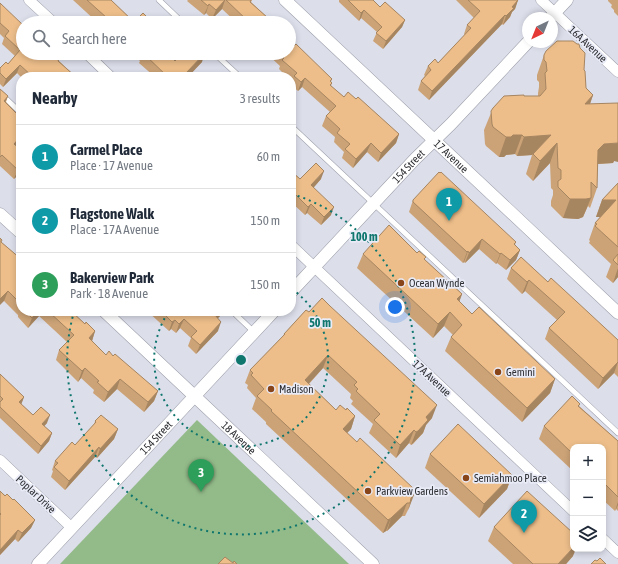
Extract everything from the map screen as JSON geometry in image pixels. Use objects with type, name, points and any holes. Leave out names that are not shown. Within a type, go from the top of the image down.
[{"type":"street","points":[[29,0],[46,16]]},
{"type":"street","name":"17 Avenue","points":[[285,0],[618,313]]},
{"type":"street","name":"16A Avenue","points":[[541,0],[550,12]]},
{"type":"street","points":[[555,12],[567,0]]},
{"type":"street","name":"16A Avenue","points":[[558,20],[618,72]]},
{"type":"street","name":"154 Street","points":[[296,287],[415,159],[451,124],[522,48]]},
{"type":"street","points":[[94,60],[107,72]]},
{"type":"street","points":[[0,214],[16,229]]},
{"type":"street","name":"17A Avenue","points":[[296,250],[570,508]]},
{"type":"street","name":"18 Avenue","points":[[109,316],[373,564]]},
{"type":"street","name":"154 Street","points":[[38,564],[269,316]]},
{"type":"street","name":"Poplar Drive","points":[[0,460],[72,528]]},
{"type":"street","points":[[606,542],[618,553]]},
{"type":"lane","points":[[159,0],[176,16]]},
{"type":"lane","points":[[222,60],[235,72]]},
{"type":"lane","points":[[0,93],[16,108]]},
{"type":"lane","points":[[296,131],[618,433]]},
{"type":"lane","points":[[237,316],[254,332]]},
{"type":"green space","points":[[197,420],[349,564],[60,564]]},
{"type":"building","points":[[87,0],[111,0],[128,16],[105,16]]},
{"type":"building","points":[[201,0],[225,0],[216,10]]},
{"type":"building","points":[[226,0],[251,0],[250,2],[266,16],[243,16]]},
{"type":"building","points":[[348,0],[373,0],[380,7],[385,2],[405,20],[386,41],[376,33],[382,27],[364,10],[361,13]]},
{"type":"building","points":[[468,0],[518,0],[512,7],[514,8],[506,16],[505,15],[432,91],[421,81],[431,70],[428,66],[435,59],[438,63],[471,28],[467,25],[480,11]]},
{"type":"building","points":[[0,3],[16,18],[16,46],[5,36],[9,31],[0,23]]},
{"type":"building","points":[[558,41],[573,41],[579,44],[580,48],[585,53],[584,70],[586,88],[593,95],[585,104],[618,103],[618,143],[604,144],[598,150],[597,188],[591,182],[591,198],[570,199],[558,187],[558,181],[561,179],[561,170],[558,168],[557,143],[540,161],[533,154],[551,135],[524,137],[522,135],[513,135],[511,137],[506,137],[493,127],[492,124],[491,111],[504,96],[540,96],[546,89],[545,73],[547,71],[544,55],[549,48],[558,48]]},
{"type":"building","points":[[296,44],[332,79],[330,81],[332,83],[330,85],[344,97],[348,92],[356,99],[358,97],[399,134],[381,153],[371,143],[356,159],[345,149],[350,144],[337,133],[340,129],[326,116],[336,106],[305,78],[301,82],[296,78],[296,72],[282,60],[296,60]]},
{"type":"building","points":[[16,55],[16,60],[58,60],[70,72],[28,72],[20,65],[6,79],[0,73],[0,68],[6,62],[8,64]]},
{"type":"building","points":[[150,60],[198,60],[187,72],[163,72]]},
{"type":"building","points":[[0,89],[8,96],[4,101],[16,113],[16,142],[14,144],[16,146],[16,168],[2,155],[0,157]]},
{"type":"building","points":[[316,163],[324,171],[311,185],[334,207],[324,217],[311,204],[308,207],[296,195],[296,175],[300,179]]},
{"type":"building","points":[[439,172],[441,172],[516,242],[514,244],[520,250],[510,260],[482,239],[469,253],[468,251],[467,252],[413,202],[413,200]]},
{"type":"building","points":[[618,183],[618,247],[595,226],[597,224],[595,223],[616,200],[602,200]]},
{"type":"building","points":[[389,225],[417,253],[419,251],[426,257],[424,259],[462,294],[457,299],[472,314],[479,307],[555,379],[527,408],[451,337],[462,325],[450,312],[438,324],[363,254]]},
{"type":"building","points":[[0,238],[2,240],[1,242],[16,255],[16,299],[8,291],[0,299]]},
{"type":"building","points":[[618,254],[618,265],[613,260]]},
{"type":"building","points":[[521,257],[548,282],[551,278],[618,340],[618,362],[603,378],[549,328],[565,312],[529,280],[527,282],[511,268]]},
{"type":"building","points":[[322,298],[437,405],[426,417],[428,420],[418,431],[416,432],[414,430],[400,445],[374,420],[380,414],[356,391],[358,389],[354,385],[357,382],[328,355],[305,380],[336,410],[340,405],[346,410],[347,408],[355,416],[343,429],[357,442],[360,438],[414,489],[411,493],[414,495],[411,498],[410,503],[407,503],[388,520],[271,411],[272,410],[257,396],[264,389],[251,375],[253,373],[250,370],[306,310],[309,312]]},
{"type":"building","points":[[53,316],[76,316],[85,324],[86,322],[95,331],[89,338],[106,355],[109,351],[113,356],[115,354],[158,391],[148,402],[120,379],[108,392],[85,368],[82,371],[59,350],[74,335]]},
{"type":"building","points":[[166,316],[216,316],[221,322],[200,345],[191,337],[197,331],[184,319],[179,324],[175,320],[172,322]]},
{"type":"building","points":[[0,374],[24,397],[19,402],[33,415],[41,407],[50,415],[42,424],[52,433],[41,446],[0,407],[0,402],[3,399],[0,396]]},
{"type":"building","points":[[572,396],[580,404],[578,406],[618,441],[618,497],[606,485],[606,444],[570,444],[570,451],[544,426]]},
{"type":"building","points":[[101,415],[118,429],[100,449],[99,447],[69,481],[54,467],[58,463],[55,461],[72,442],[75,445]]},
{"type":"building","name":"Semiahmoo Place","points":[[458,424],[512,475],[484,504],[430,454]]},
{"type":"building","points":[[0,491],[5,496],[7,494],[13,500],[14,499],[35,520],[22,533],[18,530],[0,550],[1,514]]},
{"type":"building","points":[[527,491],[570,530],[570,551],[558,564],[533,564],[494,527]]},
{"type":"building","points":[[225,557],[233,563],[234,561],[237,564],[218,564]]},
{"type":"building","points":[[600,558],[606,564],[591,564],[595,560],[597,561]]},
{"type":"place","name":"Carmel Place","points":[[449,221]]},
{"type":"place","name":"Ocean Wynde","points":[[401,283]]},
{"type":"place","name":"Gemini","points":[[498,372]]},
{"type":"place","name":"Madison","points":[[271,389]]},
{"type":"place","name":"Semiahmoo Place","points":[[466,478]]},
{"type":"place","name":"Parkview Gardens","points":[[368,491]]},
{"type":"place","name":"Bakerview Park","points":[[201,492]]},
{"type":"place","name":"Flagstone Walk","points":[[524,533]]}]
